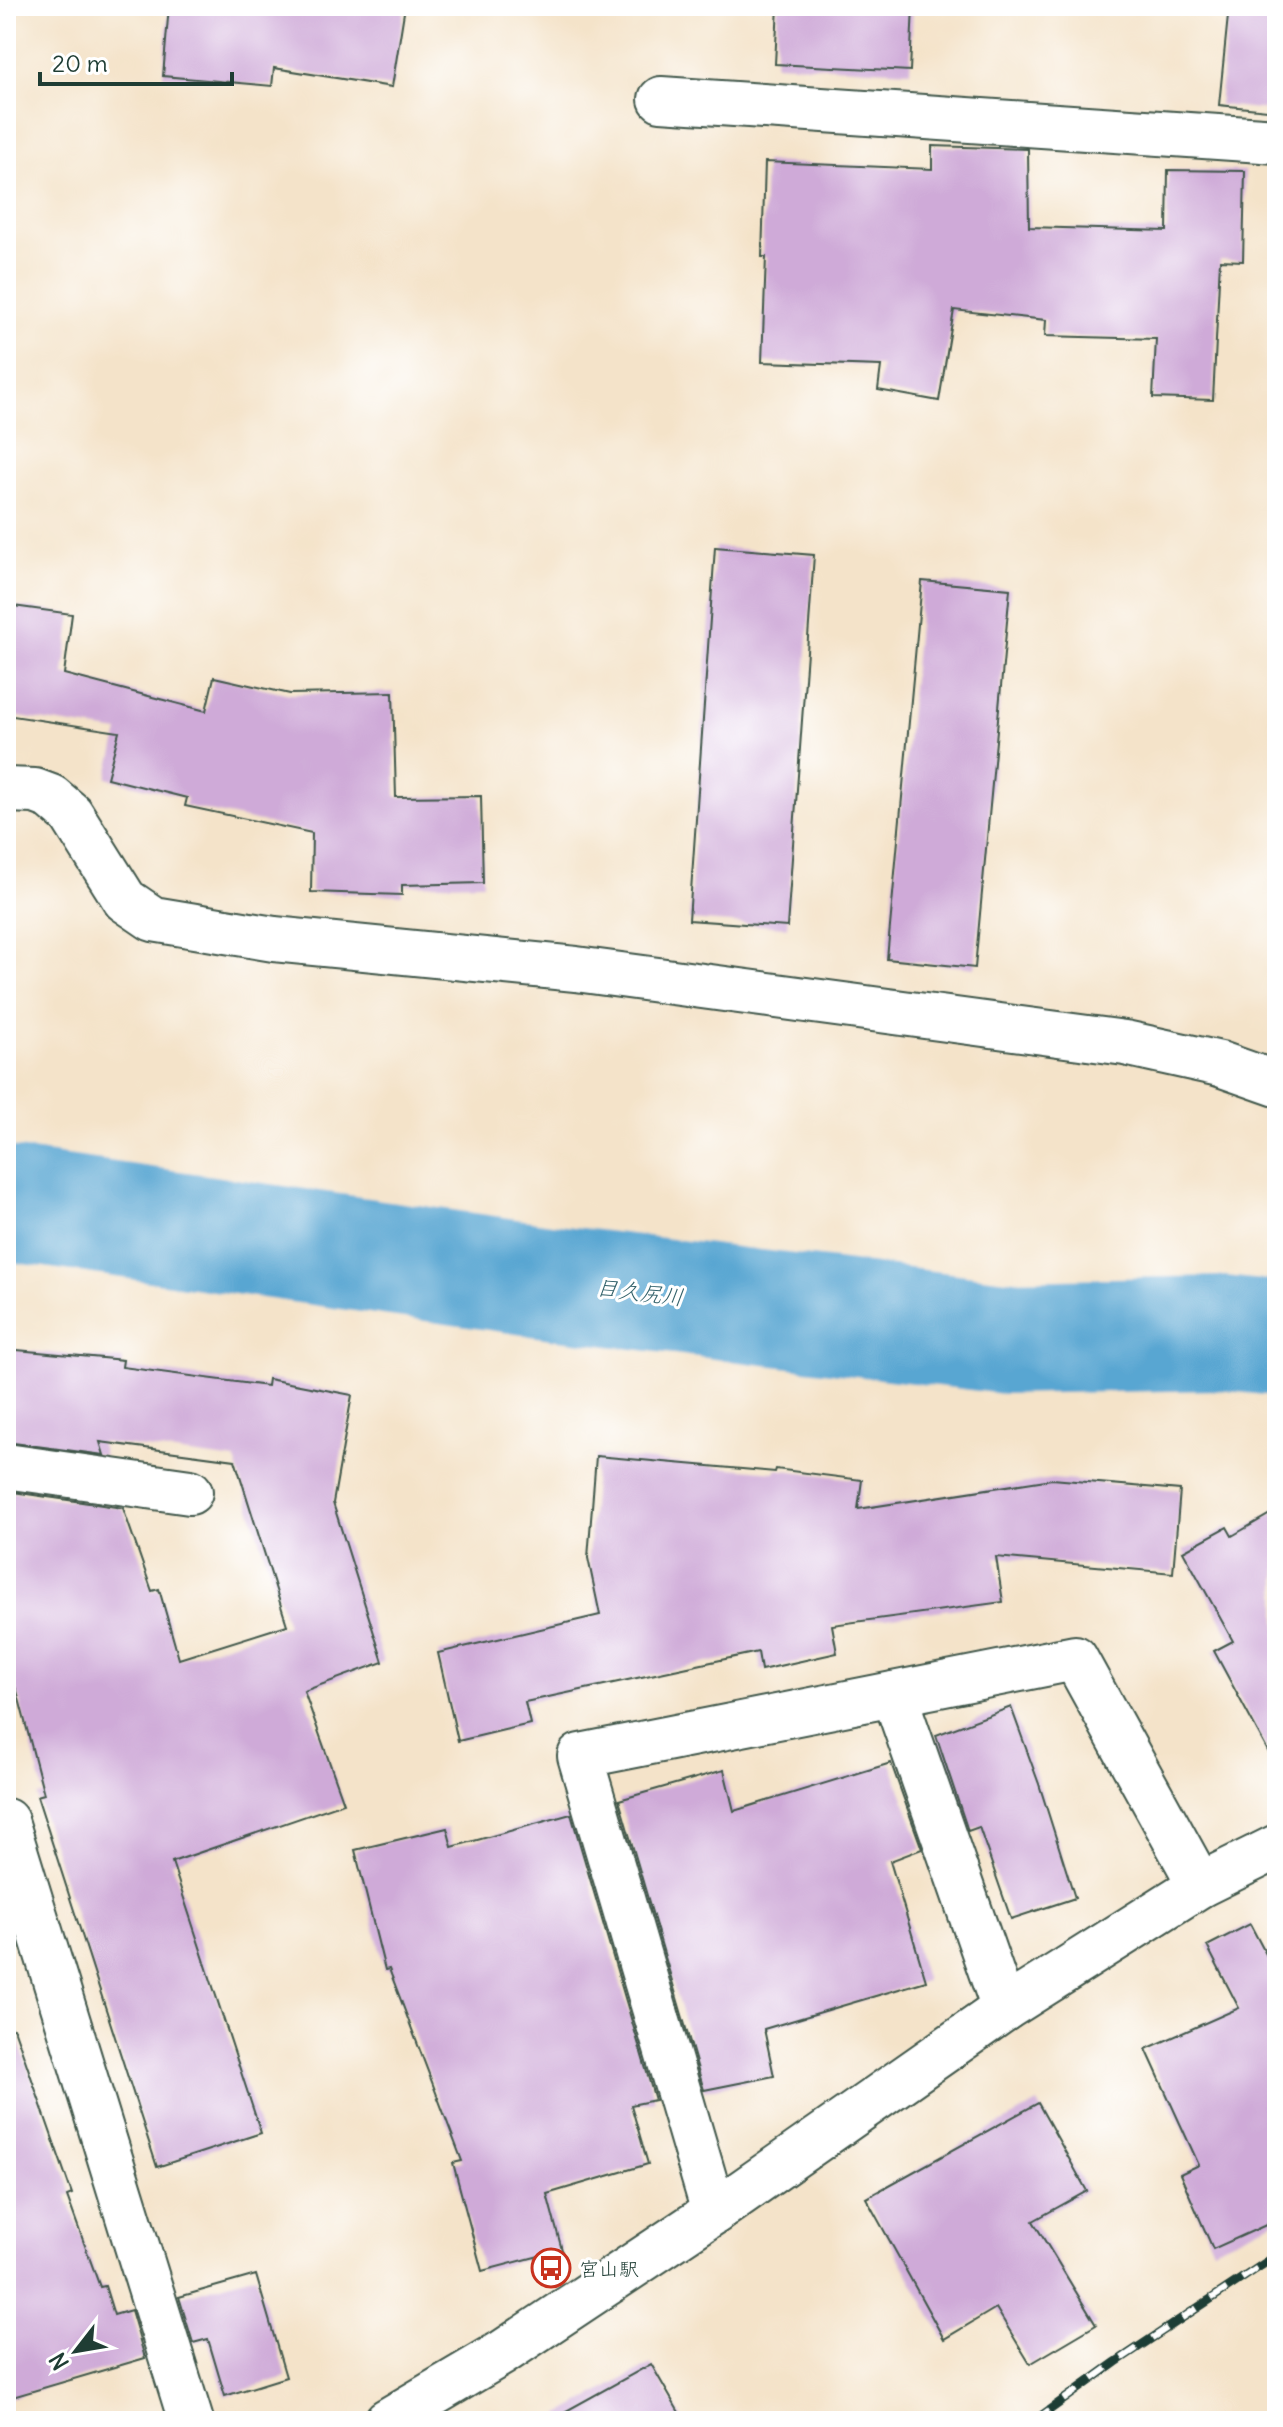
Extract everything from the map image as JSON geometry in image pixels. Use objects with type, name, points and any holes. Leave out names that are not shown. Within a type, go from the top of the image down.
[{"type":"street","points":[[661,99],[1277,141]]},
{"type":"street","points":[[6,790],[35,791],[51,797],[71,814],[125,900],[153,919],[274,939],[576,969],[1125,1043],[1220,1064],[1277,1084]]},
{"type":"street","points":[[6,1466],[190,1492]]},
{"type":"street","points":[[714,2212],[580,1756],[1075,1658],[1200,1885]]},
{"type":"street","points":[[894,1694],[1004,2009]]},
{"type":"street","points":[[6,1821],[191,2421]]},
{"type":"street","points":[[387,2421],[502,2353],[714,2212],[1004,2009],[1200,1885],[1277,1847]]},
{"type":"building","points":[[169,6],[405,6],[392,87],[274,68],[272,86],[163,76]]},
{"type":"building","points":[[778,6],[913,6],[910,71],[775,64]]},
{"type":"building","points":[[1229,6],[1277,11],[1277,111],[1219,105]]},
{"type":"building","points":[[932,146],[1028,149],[1029,227],[1167,231],[1168,170],[1245,171],[1243,261],[1220,260],[1213,400],[1153,398],[1156,339],[1045,336],[1046,320],[954,310],[939,401],[878,390],[881,366],[762,362],[766,257],[762,257],[765,162],[932,169]]},
{"type":"building","points":[[715,547],[814,555],[787,927],[689,920]]},
{"type":"building","points":[[922,581],[1010,589],[975,968],[887,959]]},
{"type":"building","points":[[6,605],[72,614],[64,674],[206,711],[214,677],[290,694],[393,692],[396,797],[481,796],[483,883],[402,885],[402,895],[311,892],[312,833],[185,806],[187,798],[107,778],[119,732],[6,715]]},
{"type":"building","points":[[6,1349],[123,1360],[122,1367],[267,1386],[268,1379],[352,1395],[333,1503],[383,1662],[304,1691],[344,1803],[172,1862],[261,2133],[157,2167],[37,1796],[44,1794],[17,1691],[6,1668],[6,1491],[123,1508],[152,1591],[159,1589],[179,1659],[287,1625],[235,1460],[100,1442],[104,1455],[6,1442]]},
{"type":"building","points":[[596,1456],[775,1472],[776,1469],[862,1480],[858,1509],[1052,1479],[1180,1490],[1173,1573],[996,1557],[1003,1602],[832,1625],[837,1653],[761,1670],[758,1652],[525,1702],[530,1724],[458,1741],[438,1653],[600,1615],[588,1558]]},
{"type":"building","points":[[1277,1510],[1277,1768],[1214,1651],[1233,1641],[1183,1551],[1227,1527],[1232,1536]]},
{"type":"building","points":[[1011,1707],[1075,1898],[1011,1919],[979,1827],[968,1831],[936,1735]]},
{"type":"building","points":[[891,1763],[922,1849],[890,1861],[926,1981],[764,2029],[774,2076],[704,2090],[619,1800],[724,1770],[734,1811]]},
{"type":"building","points":[[571,1814],[655,2100],[631,2105],[648,2164],[547,2194],[562,2250],[482,2271],[453,2163],[462,2161],[389,1969],[385,1970],[355,1850],[447,1828],[452,1847]]},
{"type":"building","points":[[1250,1924],[1277,1975],[1277,2220],[1213,2249],[1180,2174],[1199,2165],[1146,2049],[1239,2008],[1207,1946]]},
{"type":"building","points":[[14,2028],[72,2194],[67,2196],[100,2287],[105,2286],[114,2315],[131,2310],[145,2358],[6,2399],[6,2029]]},
{"type":"building","points":[[1038,2103],[1087,2191],[1033,2221],[1096,2325],[1030,2364],[996,2308],[944,2339],[866,2198]]},
{"type":"building","points":[[256,2275],[286,2377],[225,2396],[208,2339],[193,2343],[179,2297]]},
{"type":"building","points":[[651,2364],[684,2421],[548,2421]]},
{"type":"waterway","name":"目久尻川","points":[[6,1204],[562,1283],[1005,1337],[1222,1333],[1277,1339]]},
{"type":"railway","points":[[1034,2421],[1116,2362],[1277,2255]]},
{"type":"place","name":"宮山駅","points":[[551,2268]]}]
